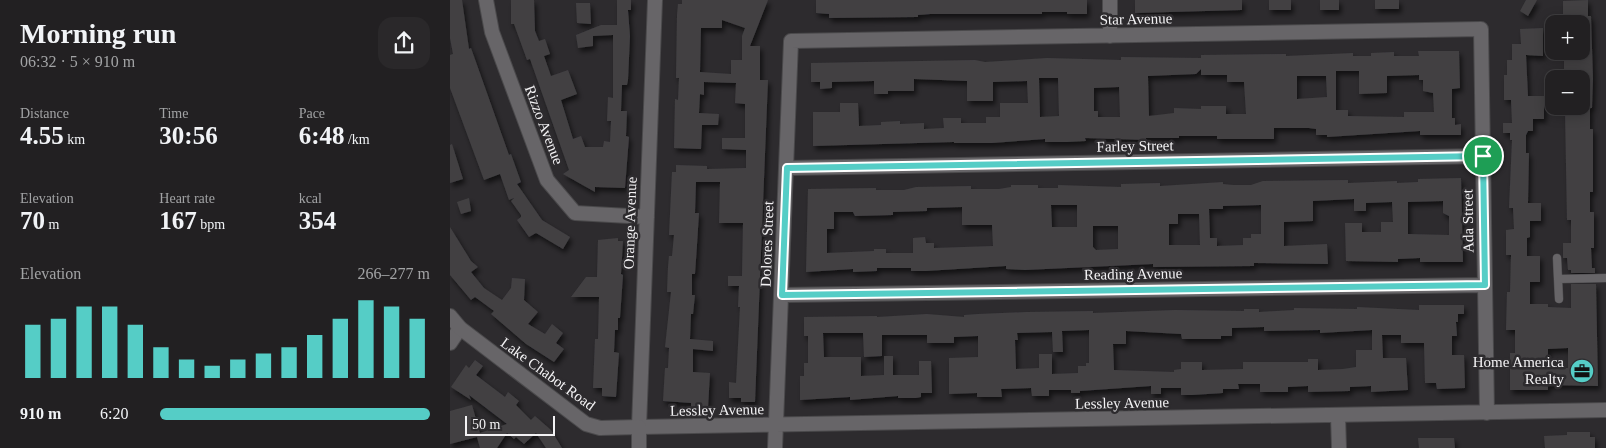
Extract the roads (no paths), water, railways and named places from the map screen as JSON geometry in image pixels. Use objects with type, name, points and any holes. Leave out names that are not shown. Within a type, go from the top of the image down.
[{"type":"street","name":"Rizzo Avenue","points":[[486,0],[492,32],[547,180],[575,213],[647,217]]},
{"type":"street","name":"Orange Avenue","points":[[639,448],[655,0]]},
{"type":"street","points":[[1110,0],[1110,36]]},
{"type":"street","name":"Star Avenue","points":[[791,41],[1481,29]]},
{"type":"street","name":"Ada Street","points":[[1481,29],[1487,412]]},
{"type":"street","name":"Dolores Street","points":[[776,448],[791,41]]},
{"type":"street","name":"Farley Street","points":[[787,168],[1483,156]]},
{"type":"street","name":"Reading Avenue","points":[[782,295],[1485,285]]},
{"type":"street","name":"Lake Chabot Road","points":[[450,316],[460,328],[586,424],[600,428],[639,427]]},
{"type":"street","points":[[450,343],[460,328]]},
{"type":"street","name":"Lessley Avenue","points":[[639,427],[1606,410]]},
{"type":"street","points":[[1338,416],[1339,448]]},
{"type":"lane","points":[[1557,258],[1559,299]]},
{"type":"lane","points":[[1558,279],[1606,278]]},
{"type":"place","name":"Home America Realty","points":[[1582,371]]}]
